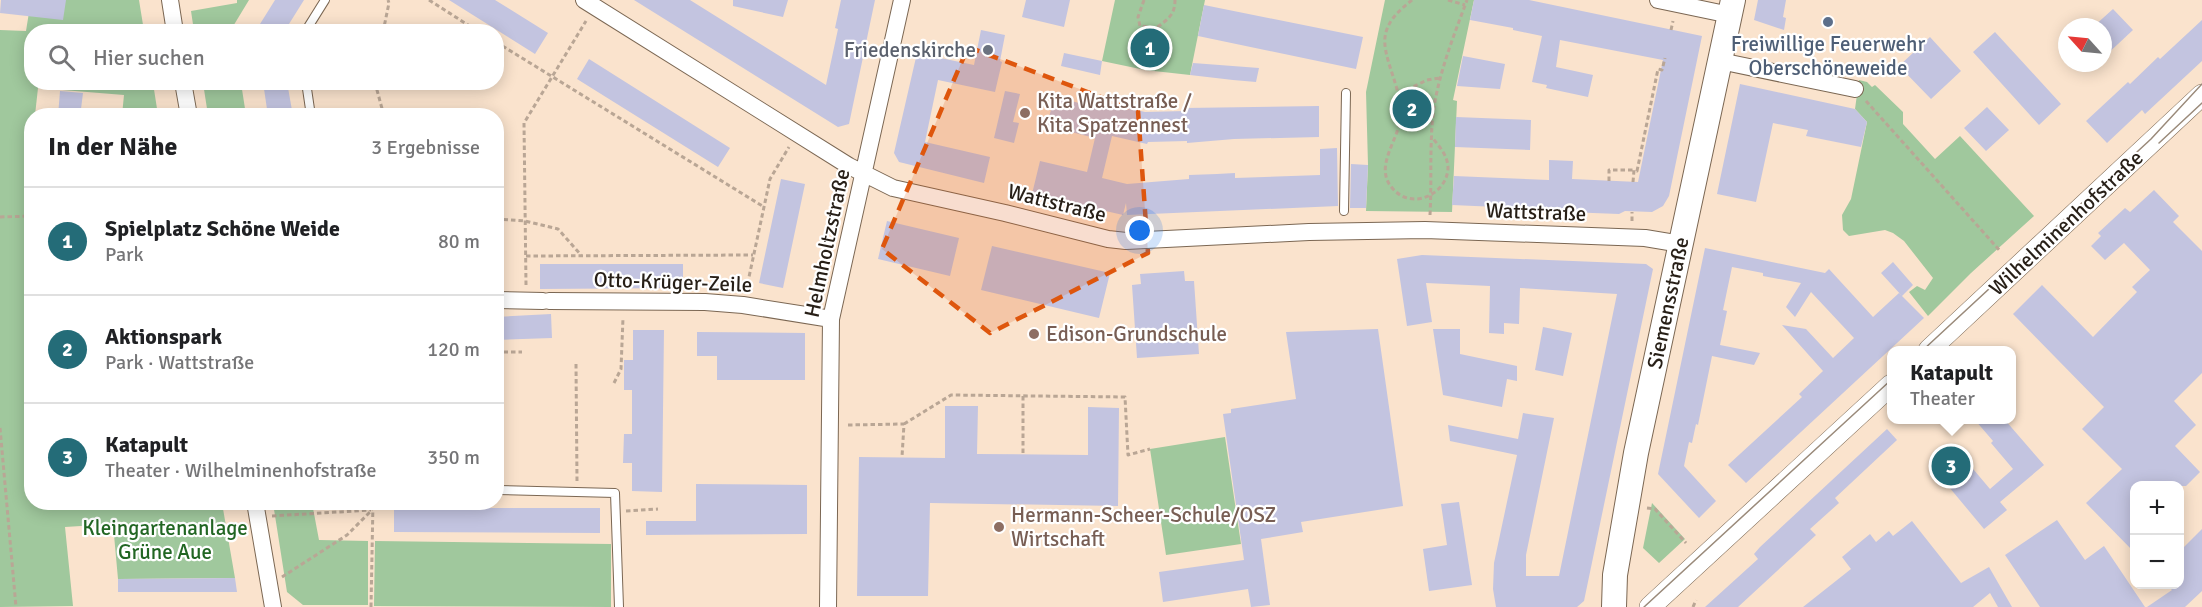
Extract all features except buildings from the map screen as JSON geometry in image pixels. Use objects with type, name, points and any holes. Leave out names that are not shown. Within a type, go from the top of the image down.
[{"type":"main road","name":"Siemensstraße","points":[[1614,607],[1616,575],[1636,453],[1731,7]]},
{"type":"street","points":[[170,0],[174,24]]},
{"type":"street","name":"Wattstraße","points":[[584,0],[864,175],[892,188],[1117,241],[1425,230],[1645,238],[1681,244]]},
{"type":"street","name":"Helmholtzstraße","points":[[828,607],[831,319],[902,0]]},
{"type":"street","points":[[1658,0],[1731,7]]},
{"type":"street","points":[[1720,61],[1854,89]]},
{"type":"street","points":[[184,90],[188,108]]},
{"type":"street","name":"Wilhelminenhofstraße","points":[[1934,346],[2202,95]]},
{"type":"street","name":"Otto-Krüger-Zeile","points":[[504,300],[705,302],[743,305],[831,319]]},
{"type":"street","points":[[1650,607],[1887,389]]},
{"type":"street","points":[[256,510],[273,607]]},
{"type":"lane","points":[[310,24],[325,0]]},
{"type":"lane","points":[[307,90],[310,108]]},
{"type":"lane","points":[[1344,211],[1346,93]]},
{"type":"lane","points":[[504,490],[615,493],[619,607]]},
{"type":"path","points":[[384,24],[388,0]]},
{"type":"path","points":[[429,0],[466,24]]},
{"type":"path","points":[[1144,0],[1138,17],[1140,26],[1156,28],[1171,17],[1175,9],[1175,0]]},
{"type":"path","points":[[1412,0],[1397,12],[1386,32],[1386,53],[1400,93],[1400,121],[1385,163],[1386,176],[1394,190],[1405,197],[1414,199],[1429,196],[1441,187],[1448,169],[1445,155],[1431,136]]},
{"type":"path","points":[[1448,0],[1465,5]]},
{"type":"path","points":[[1430,215],[1431,136],[1434,107],[1444,62],[1467,0]]},
{"type":"path","points":[[540,301],[526,256],[524,123],[588,19]]},
{"type":"path","points":[[1671,30],[1673,21]]},
{"type":"path","points":[[504,47],[764,207]]},
{"type":"path","points":[[1609,181],[1609,170],[1637,171],[1658,69],[1662,70],[1665,58]]},
{"type":"path","points":[[1400,93],[1427,80],[1441,78]]},
{"type":"path","points":[[1854,89],[2001,252]]},
{"type":"path","points":[[377,90],[382,108]]},
{"type":"path","points":[[743,305],[770,179],[790,146]]},
{"type":"path","points":[[1633,182],[1634,170]]},
{"type":"path","points":[[1632,212],[1632,221]]},
{"type":"path","points":[[0,217],[24,216]]},
{"type":"path","points":[[504,220],[525,221],[558,229],[581,256]]},
{"type":"path","points":[[526,256],[753,255]]},
{"type":"path","points":[[614,383],[621,369],[624,308]]},
{"type":"path","points":[[504,352],[522,352]]},
{"type":"path","points":[[576,364],[577,492]]},
{"type":"path","points":[[848,425],[904,424],[951,395],[1125,397],[1128,454],[1150,449]]},
{"type":"path","points":[[1023,396],[1023,454]]},
{"type":"path","points":[[902,457],[904,424]]},
{"type":"path","points":[[0,428],[16,607]]},
{"type":"path","points":[[1647,508],[1655,509],[1686,543]]},
{"type":"path","points":[[615,511],[657,509]]},
{"type":"path","points":[[271,516],[372,510]]},
{"type":"path","points":[[281,578],[347,536],[372,510]]},
{"type":"path","points":[[371,607],[372,510]]},
{"type":"path","points":[[1693,607],[1696,600]]},
{"type":"highlighted area","points":[[968,47],[1138,111],[1148,253],[990,333],[882,249]]},
{"type":"green space","name":"Kleingartenanlage Grüne Aue","points":[[31,0],[139,0],[143,24],[27,24]]},
{"type":"green space","points":[[237,0],[249,0],[234,24],[193,24],[191,11],[237,3]]},
{"type":"green space","points":[[1115,0],[1205,0],[1190,75],[1145,70],[1102,61]]},
{"type":"green space","points":[[1385,0],[1474,0],[1453,100],[1457,101],[1452,212],[1366,211],[1368,165],[1366,92]]},
{"type":"green space","name":"Kleingartenanlage Grüne Aue","points":[[0,30],[24,31],[24,90],[38,90],[36,108],[24,108],[24,510],[223,510],[235,578],[118,579],[113,524],[65,527],[73,606],[0,607]]},
{"type":"green space","points":[[1859,80],[1867,82],[1872,87],[1875,85],[1903,112],[1903,124],[1935,159],[1960,136],[2034,216],[1928,316],[1909,292],[1917,286],[1925,290],[1933,278],[1904,241],[1885,230],[1849,236],[1843,230],[1842,215],[1851,199],[1867,122],[1855,109]]},
{"type":"green space","name":"Kleingartenanlage Grüne Aue","points":[[63,90],[154,90],[157,108],[123,108],[124,95]]},
{"type":"green space","points":[[204,90],[242,90],[245,108],[207,108]]},
{"type":"green space","points":[[1225,437],[1241,544],[1166,555],[1150,449]]},
{"type":"green space","points":[[1652,503],[1685,539],[1659,563],[1643,548]]},
{"type":"green space","points":[[274,510],[313,510],[319,540],[368,541],[368,605],[303,605],[287,592]]},
{"type":"green space","points":[[375,541],[611,544],[611,607],[374,606]]},
{"type":"tram line","points":[[1927,346],[2151,139],[2202,84]]},
{"type":"tram line","points":[[2159,143],[2202,103]]},
{"type":"tram line","points":[[1644,607],[1887,384]]},
{"type":"place","name":"Freiwillige Feuerwehr Oberschöneweide","points":[[1828,22]]},
{"type":"place","name":"Spielplatz Schöne Weide","points":[[1150,48]]},
{"type":"place","name":"Friedenskirche","points":[[988,50]]},
{"type":"place","name":"Aktionspark","points":[[1412,109]]},
{"type":"place","name":"Kita Wattstraße / Kita Spatzennest","points":[[1025,113]]},
{"type":"place","name":"Edison-Grundschule","points":[[1034,334]]},
{"type":"place","name":"Katapult","points":[[1951,466]]},
{"type":"place","name":"Hermann-Scheer-Schule/OSZ Wirtschaft","points":[[999,527]]}]
